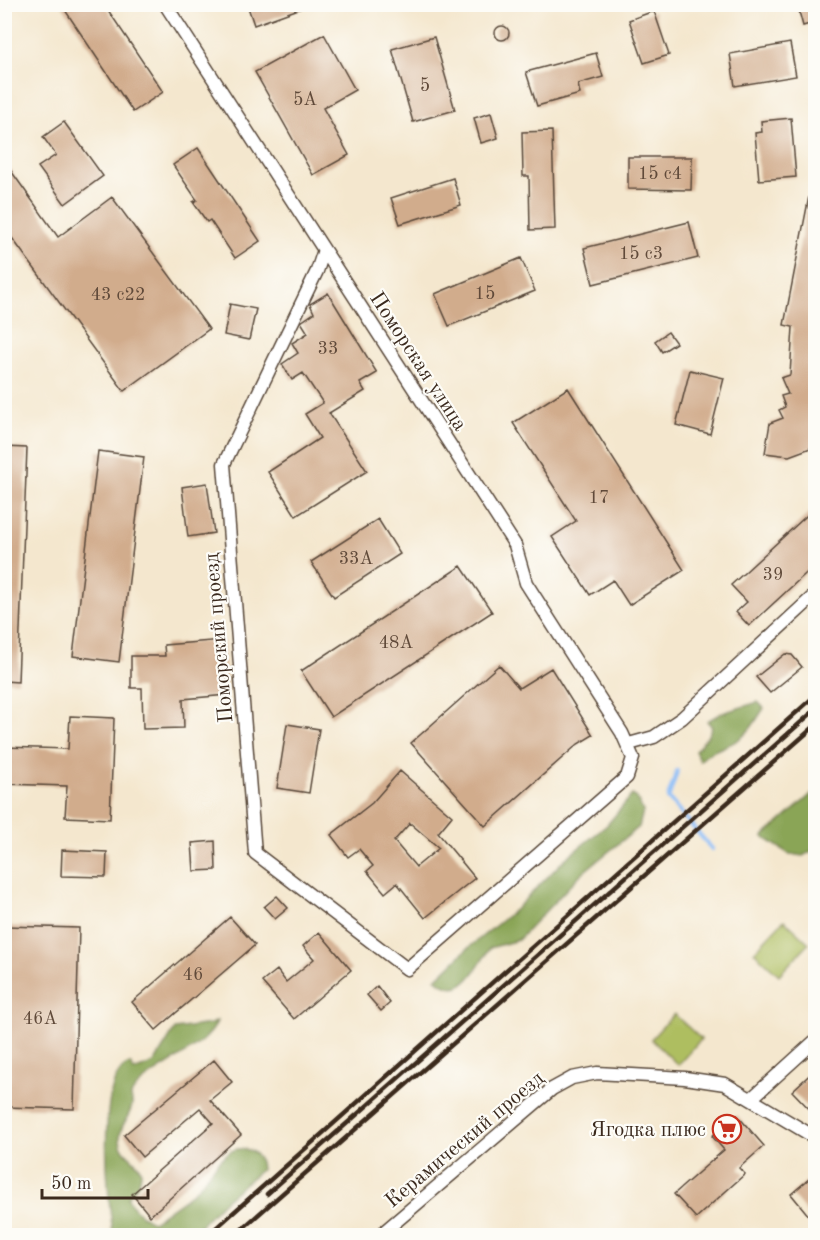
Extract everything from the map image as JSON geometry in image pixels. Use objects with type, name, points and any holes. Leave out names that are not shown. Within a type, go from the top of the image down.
[{"type":"street","name":"Поморская улица","points":[[165,4],[515,545],[526,583],[629,744]]},
{"type":"street","name":"Поморский проезд","points":[[324,250],[317,271],[224,464],[255,853],[407,969],[627,777],[633,758],[629,744]]},
{"type":"street","points":[[629,744],[654,737],[682,718],[816,594]]},
{"type":"street","points":[[752,1098],[816,1040]]},
{"type":"street","name":"Керамический проезд","points":[[379,1236],[552,1089],[572,1078],[597,1073],[685,1078],[725,1084],[816,1138]]},
{"type":"green space","points":[[758,702],[764,708],[747,733],[700,761],[695,751],[712,727],[707,721],[722,713]]},
{"type":"green space","points":[[815,791],[815,849],[803,856],[789,854],[763,837]]},
{"type":"green space","points":[[632,795],[637,798],[643,811],[639,827],[581,874],[518,940],[490,948],[469,979],[455,987],[436,979],[467,949],[517,908],[565,859],[607,825]]},
{"type":"green space","points":[[784,920],[809,943],[779,975],[754,952]]},
{"type":"green space","points":[[674,1014],[701,1039],[678,1065],[651,1039]]},
{"type":"green space","points":[[217,1021],[211,1032],[201,1042],[146,1079],[136,1087],[131,1096],[131,1110],[121,1130],[120,1140],[126,1153],[137,1163],[141,1176],[128,1197],[138,1212],[153,1222],[194,1191],[219,1161],[233,1150],[242,1149],[254,1153],[259,1159],[261,1170],[223,1202],[196,1230],[187,1235],[113,1235],[106,1142],[112,1091],[119,1073],[130,1064],[134,1071],[154,1063],[175,1029],[211,1024]]},
{"type":"building","points":[[61,4],[104,4],[163,92],[133,112]]},
{"type":"building","points":[[247,4],[306,4],[307,6],[254,25]]},
{"type":"building","points":[[797,4],[816,4],[816,22],[803,26]]},
{"type":"building","points":[[654,11],[669,55],[644,63],[629,20]]},
{"type":"building","points":[[499,26],[505,26],[509,33],[505,40],[499,40],[495,36],[495,30]]},
{"type":"building","points":[[324,34],[355,90],[323,108],[349,155],[313,175],[255,72]]},
{"type":"building","points":[[434,37],[455,110],[413,122],[392,49]]},
{"type":"building","points":[[790,43],[796,76],[735,86],[730,54]]},
{"type":"building","points":[[596,53],[603,77],[578,84],[580,94],[537,106],[526,72]]},
{"type":"building","points":[[491,113],[498,138],[481,143],[474,118]]},
{"type":"building","points":[[791,118],[796,177],[759,180],[755,133],[762,132],[761,121]]},
{"type":"building","points":[[64,122],[103,176],[65,204],[38,167],[56,155],[43,137]]},
{"type":"building","points":[[552,131],[555,229],[530,230],[529,176],[523,176],[522,132]]},
{"type":"building","points":[[198,148],[260,241],[235,258],[210,220],[207,222],[193,202],[197,200],[173,165]]},
{"type":"building","points":[[628,157],[692,157],[691,190],[628,189]]},
{"type":"building","points":[[4,161],[58,237],[112,197],[209,329],[124,391],[4,227]]},
{"type":"building","points":[[453,178],[461,205],[400,224],[391,198]]},
{"type":"building","points":[[810,191],[816,192],[816,446],[789,456],[765,453],[770,423],[783,418],[779,410],[785,407],[781,396],[788,394],[781,378],[790,375],[793,327],[784,325]]},
{"type":"building","points":[[689,222],[698,258],[593,284],[584,248]]},
{"type":"building","points":[[521,258],[535,291],[449,326],[435,294]]},
{"type":"building","points":[[328,293],[377,373],[360,383],[365,391],[329,413],[367,471],[296,516],[268,472],[320,438],[305,414],[323,403],[303,373],[292,380],[282,364],[298,353],[292,343],[308,333],[301,322],[314,313],[310,304]]},
{"type":"building","points":[[230,304],[256,309],[249,340],[224,335]]},
{"type":"building","points":[[668,332],[676,343],[662,352],[655,341]]},
{"type":"building","points":[[690,370],[724,378],[710,434],[676,425]]},
{"type":"building","points":[[568,388],[684,570],[629,605],[613,580],[590,595],[552,537],[576,521],[513,423]]},
{"type":"building","points":[[4,447],[27,448],[18,682],[4,681]]},
{"type":"building","points":[[98,451],[144,457],[119,662],[73,656]]},
{"type":"building","points":[[207,483],[214,533],[188,537],[182,487]]},
{"type":"building","points":[[816,507],[816,564],[749,626],[736,612],[747,602],[731,585]]},
{"type":"building","points":[[378,519],[400,554],[334,597],[311,562]]},
{"type":"building","points":[[461,566],[492,612],[331,717],[301,671]]},
{"type":"building","points":[[223,640],[227,695],[183,699],[184,728],[143,729],[142,688],[131,688],[131,656],[165,656],[164,645]]},
{"type":"building","points":[[785,654],[792,655],[802,667],[770,693],[756,677]]},
{"type":"building","points":[[499,665],[519,688],[551,668],[593,735],[578,744],[485,826],[411,743]]},
{"type":"building","points":[[70,716],[114,718],[110,819],[65,817],[67,786],[4,784],[4,747],[68,749]]},
{"type":"building","points":[[287,724],[319,729],[309,793],[277,788]]},
{"type":"building","points":[[400,771],[452,816],[438,833],[475,878],[425,918],[397,883],[385,893],[367,871],[373,866],[359,849],[348,857],[331,835],[372,803]],"holes":[[[410,823],[439,848],[416,867],[394,841]]]},
{"type":"building","points":[[215,841],[216,870],[194,871],[192,843]]},
{"type":"building","points":[[62,850],[107,852],[106,877],[61,876]]},
{"type":"building","points":[[277,896],[288,908],[275,919],[264,907]]},
{"type":"building","points":[[230,917],[255,945],[156,1030],[132,1002]]},
{"type":"building","points":[[4,926],[79,928],[74,1109],[4,1107]]},
{"type":"building","points":[[319,932],[351,970],[294,1019],[262,982],[277,970],[286,982],[314,959],[303,946]]},
{"type":"building","points":[[377,986],[390,1003],[381,1011],[367,995]]},
{"type":"building","points":[[214,1060],[232,1082],[210,1100],[241,1135],[150,1216],[132,1194],[213,1123],[200,1108],[142,1157],[124,1135]]},
{"type":"building","points":[[816,1069],[816,1116],[792,1091]]},
{"type":"building","points":[[737,1115],[764,1146],[739,1168],[745,1174],[696,1218],[674,1194],[724,1150],[712,1136]]},
{"type":"building","points":[[816,1173],[816,1211],[809,1216],[791,1194]]},
{"type":"waterway","points":[[677,771],[668,798],[712,849]]},
{"type":"railway","points":[[207,1236],[816,695]]},
{"type":"railway","points":[[267,1194],[816,709]]},
{"type":"railway","points":[[234,1236],[816,725]]},
{"type":"place","name":"Ягодка плюс","points":[[727,1129]]}]
